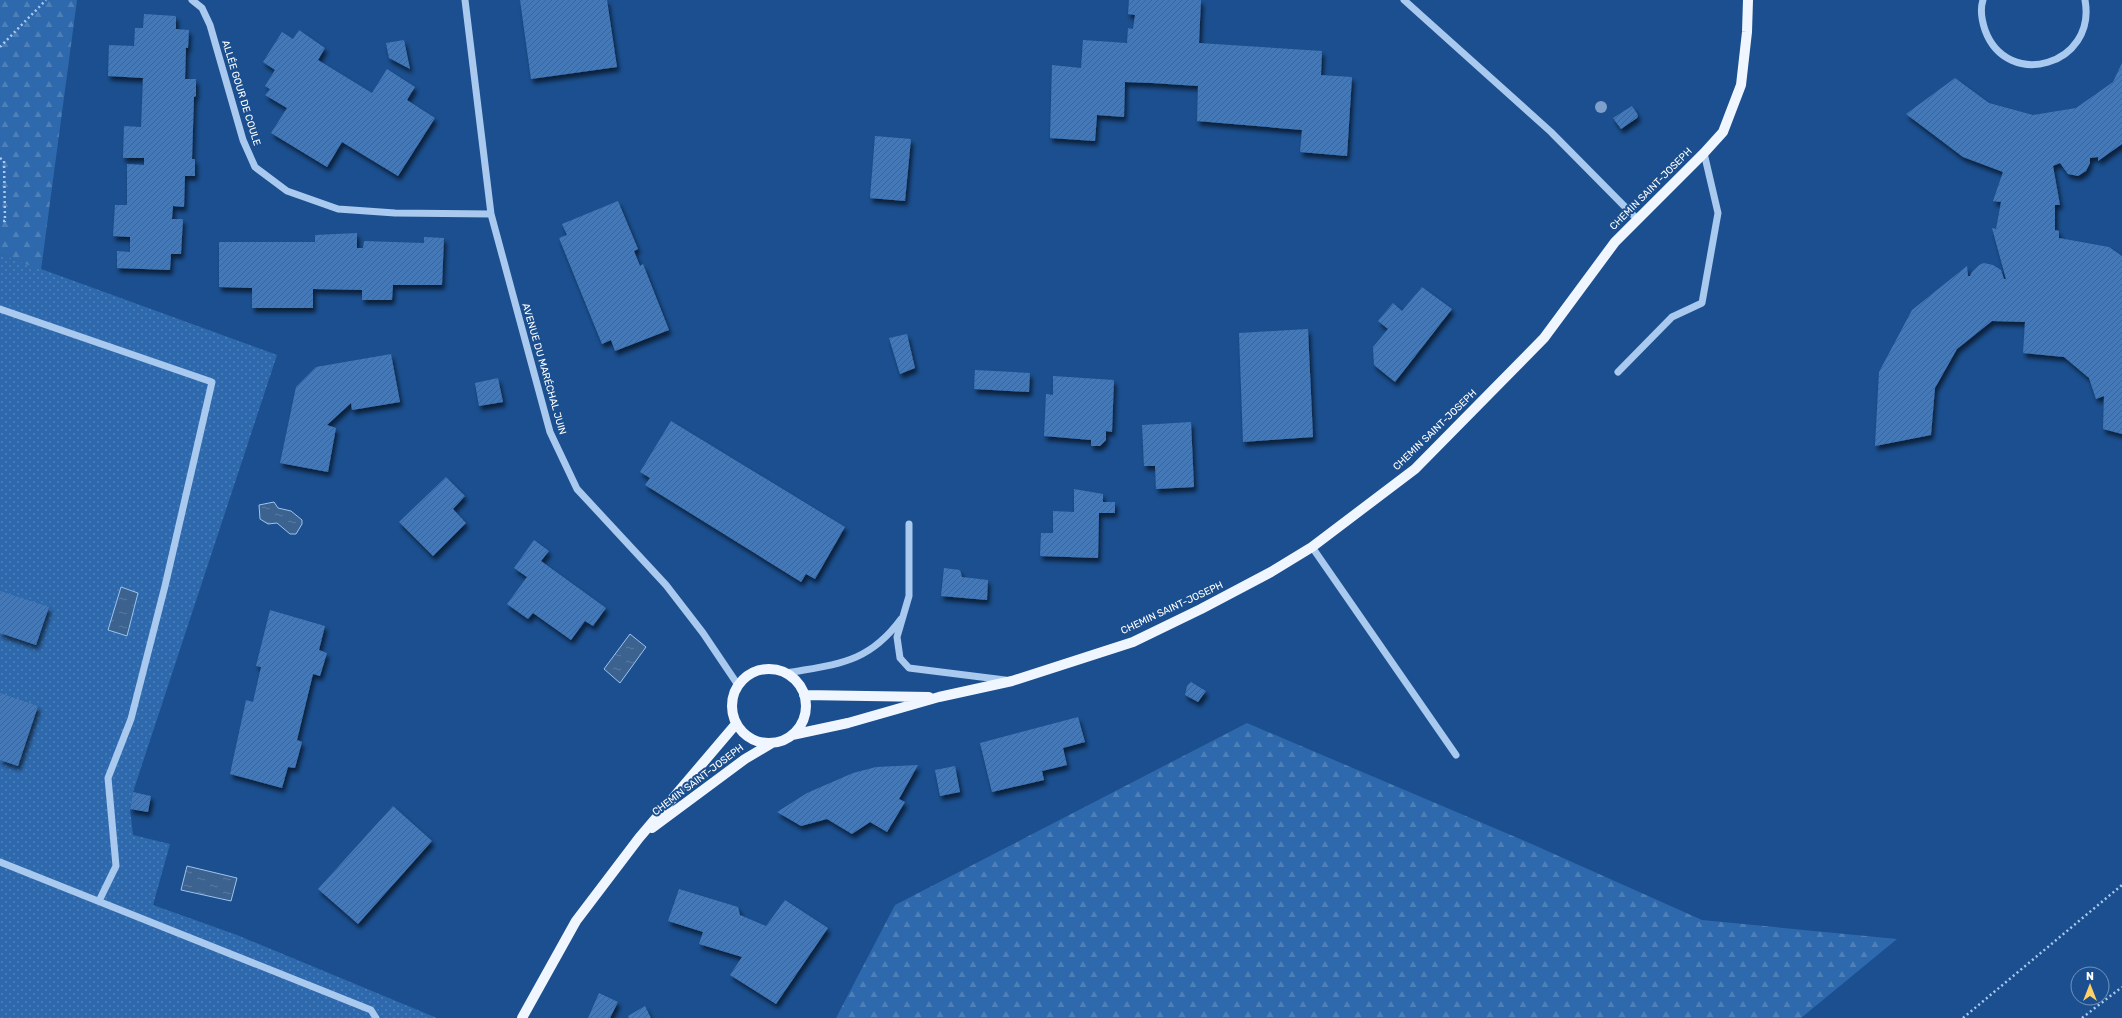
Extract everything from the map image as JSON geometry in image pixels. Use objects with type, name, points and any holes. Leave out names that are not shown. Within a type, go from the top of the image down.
[{"type":"main road","name":"CHEMIN SAINT-JOSEPH","points":[[792,735],[848,723],[939,697],[1012,681],[1134,642],[1208,606],[1271,572],[1312,547],[1415,468],[1544,338],[1615,242],[1723,132],[1741,85],[1747,32],[1748,0]]},
{"type":"main road","points":[[765,668],[776,669],[786,673],[800,686],[804,694],[806,706],[800,727],[783,741],[772,743],[751,739],[736,724],[732,714],[732,704],[738,685],[745,676],[765,668]]},
{"type":"main road","name":"CHEMIN SAINT-JOSEPH","points":[[804,694],[939,697]]},
{"type":"main road","name":"CHEMIN SAINT-JOSEPH","points":[[522,1018],[576,921],[639,838],[736,724]]},
{"type":"main road","name":"CHEMIN SAINT-JOSEPH","points":[[639,838],[745,759],[772,743]]},
{"type":"street","name":"ALLÉE GOUR DE COULE","points":[[192,0],[202,8],[210,25],[243,140],[255,167],[287,191],[338,209],[395,213],[491,214]]},
{"type":"street","name":"AVENUE DU MARÉCHAL JUIN","points":[[465,0],[491,214],[550,432],[577,489],[666,585],[703,633],[738,685]]},
{"type":"street","points":[[1404,0],[1551,132],[1637,219]]},
{"type":"street","points":[[1983,0],[1982,22],[1988,38],[1999,52],[2014,61],[2032,65],[2049,63],[2065,55],[2077,43],[2085,28],[2087,10],[2085,0]]},
{"type":"street","points":[[1618,372],[1672,317],[1702,303],[1718,213],[1704,153]]},
{"type":"street","points":[[0,309],[212,382],[165,586],[131,719],[108,778],[116,866],[99,901]]},
{"type":"street","points":[[908,524],[908,596],[897,637],[900,658],[909,668],[1012,681]]},
{"type":"street","points":[[1312,547],[1456,754]]},
{"type":"street","points":[[786,673],[834,666],[850,661],[863,654],[893,630],[904,614]]},
{"type":"street","points":[[0,862],[371,1010],[376,1018]]},
{"type":"path","points":[[0,47],[46,0]]},
{"type":"path","points":[[0,158],[4,161],[5,221],[0,221]]},
{"type":"path","points":[[1963,1018],[2122,885]]},
{"type":"path","points":[[2082,1018],[2122,986]]},
{"type":"green space","points":[[0,0],[77,0],[41,270],[0,254]]},
{"type":"green space","points":[[0,254],[277,355],[133,792],[130,809],[133,835],[170,844],[153,905],[237,935],[437,1018],[0,1018]]},
{"type":"green space","points":[[1247,723],[1534,845],[1702,920],[1897,939],[1801,1018],[836,1018],[895,905]]},
{"type":"water","points":[[274,502],[278,508],[291,511],[302,520],[302,524],[296,534],[290,534],[277,523],[268,524],[260,519],[259,505]]},
{"type":"water","points":[[121,587],[138,593],[127,636],[108,630]]},
{"type":"water","points":[[630,634],[646,647],[620,683],[604,669]]},
{"type":"water","points":[[187,866],[237,878],[231,901],[181,890]]},
{"type":"building","points":[[520,0],[607,0],[617,67],[531,79]]},
{"type":"building","points":[[1129,0],[1201,0],[1199,43],[1322,51],[1321,75],[1352,77],[1347,156],[1300,152],[1302,130],[1197,121],[1198,86],[1152,83],[1125,82],[1124,117],[1097,115],[1095,141],[1050,138],[1052,65],[1081,68],[1083,40],[1127,43],[1128,28],[1133,29],[1135,15],[1128,14]]},
{"type":"building","points":[[144,14],[176,16],[176,29],[189,30],[188,48],[186,48],[185,79],[196,79],[192,159],[195,159],[195,176],[185,176],[184,207],[173,206],[172,219],[183,219],[181,254],[171,254],[170,270],[117,268],[117,251],[130,252],[130,237],[113,236],[115,205],[127,205],[127,164],[144,165],[144,158],[123,158],[124,126],[141,127],[143,78],[108,76],[109,45],[134,46],[135,28],[143,28]]},
{"type":"building","points":[[299,30],[325,48],[318,60],[372,93],[387,69],[415,87],[407,100],[435,118],[398,176],[342,142],[327,167],[271,133],[287,108],[265,95],[270,89],[265,86],[275,70],[263,62],[282,32],[293,39]]},
{"type":"building","points":[[404,40],[410,69],[389,58],[386,43]]},
{"type":"building","points":[[2122,63],[2122,144],[2098,161],[2098,157],[2090,158],[2090,163],[2086,171],[2078,176],[2068,174],[2060,163],[2053,166],[2060,205],[2055,205],[2055,230],[2059,231],[2059,238],[2109,247],[2122,256],[2122,434],[2103,429],[2104,396],[2096,399],[2089,378],[2064,357],[2023,353],[2025,322],[1992,321],[1957,349],[1935,388],[1931,435],[1875,446],[1879,372],[1912,310],[1967,266],[1968,276],[1970,276],[1979,265],[1984,263],[1993,265],[2001,270],[2004,279],[2006,279],[1992,228],[1996,229],[2001,202],[1993,201],[2003,172],[1963,157],[1906,114],[1955,78],[1989,103],[2033,115],[2076,108],[2113,82]]},
{"type":"building","points":[[1632,106],[1638,115],[1637,118],[1621,129],[1613,118]]},
{"type":"building","points":[[875,136],[911,139],[905,201],[870,198]]},
{"type":"building","points":[[618,201],[638,249],[634,251],[640,266],[643,264],[669,330],[615,351],[611,340],[602,344],[559,238],[567,235],[562,224]]},
{"type":"building","points":[[357,233],[357,248],[363,248],[364,241],[424,243],[424,237],[444,238],[442,285],[393,285],[392,300],[362,300],[362,290],[313,289],[313,308],[252,308],[252,288],[219,287],[219,242],[315,242],[315,235]]},
{"type":"building","points":[[1422,287],[1452,309],[1395,382],[1374,365],[1373,347],[1388,329],[1378,321],[1393,303],[1402,311]]},
{"type":"building","points":[[1308,329],[1313,437],[1243,442],[1239,333]]},
{"type":"building","points":[[907,334],[915,368],[900,374],[889,338]]},
{"type":"building","points":[[391,354],[400,402],[352,410],[351,403],[327,425],[336,428],[328,472],[280,463],[296,387],[316,367]]},
{"type":"building","points":[[975,370],[1030,373],[1029,392],[974,389]]},
{"type":"building","points":[[1053,376],[1114,380],[1112,432],[1106,431],[1106,440],[1100,446],[1091,446],[1091,440],[1044,436],[1046,394],[1053,395]]},
{"type":"building","points":[[498,378],[503,402],[479,406],[475,383]]},
{"type":"building","points":[[671,421],[845,527],[815,579],[806,574],[801,582],[645,485],[650,478],[640,472]]},
{"type":"building","points":[[1191,422],[1194,487],[1156,489],[1155,466],[1144,466],[1142,425]]},
{"type":"building","points":[[446,477],[465,496],[453,509],[466,523],[433,556],[399,522]]},
{"type":"building","points":[[1074,489],[1103,494],[1103,502],[1115,502],[1115,513],[1099,513],[1098,558],[1040,556],[1041,533],[1053,533],[1053,511],[1074,512]]},
{"type":"building","points":[[534,540],[549,551],[541,561],[606,608],[593,626],[585,621],[571,640],[533,613],[528,619],[507,604],[527,577],[514,568]]},
{"type":"building","points":[[944,568],[960,570],[962,577],[988,580],[987,600],[941,596]]},
{"type":"building","points":[[0,591],[49,607],[36,645],[0,633]]},
{"type":"building","points":[[270,610],[325,626],[319,650],[327,653],[320,676],[313,674],[297,740],[302,742],[295,768],[288,767],[282,788],[230,774],[246,700],[253,702],[261,667],[256,666]]},
{"type":"building","points":[[1191,682],[1206,691],[1198,702],[1185,695],[1187,686]]},
{"type":"building","points":[[0,693],[38,706],[18,766],[0,760]]},
{"type":"building","points":[[1078,717],[1085,742],[1063,748],[1067,765],[1042,771],[1044,780],[992,792],[980,743]]},
{"type":"building","points":[[918,765],[899,799],[905,802],[887,832],[870,822],[852,834],[827,819],[801,826],[777,812],[807,793],[853,773],[876,767]]},
{"type":"building","points":[[955,766],[960,792],[940,796],[935,770]]},
{"type":"building","points":[[133,792],[151,796],[148,812],[130,809]]},
{"type":"building","points":[[393,806],[432,841],[358,924],[318,889]]},
{"type":"building","points":[[679,889],[738,907],[740,915],[766,926],[785,900],[828,928],[776,1004],[730,975],[742,957],[699,944],[703,932],[668,921]]},
{"type":"building","points":[[599,993],[618,1002],[610,1018],[588,1018]]},
{"type":"building","points":[[645,1006],[651,1018],[629,1018],[628,1016]]}]
